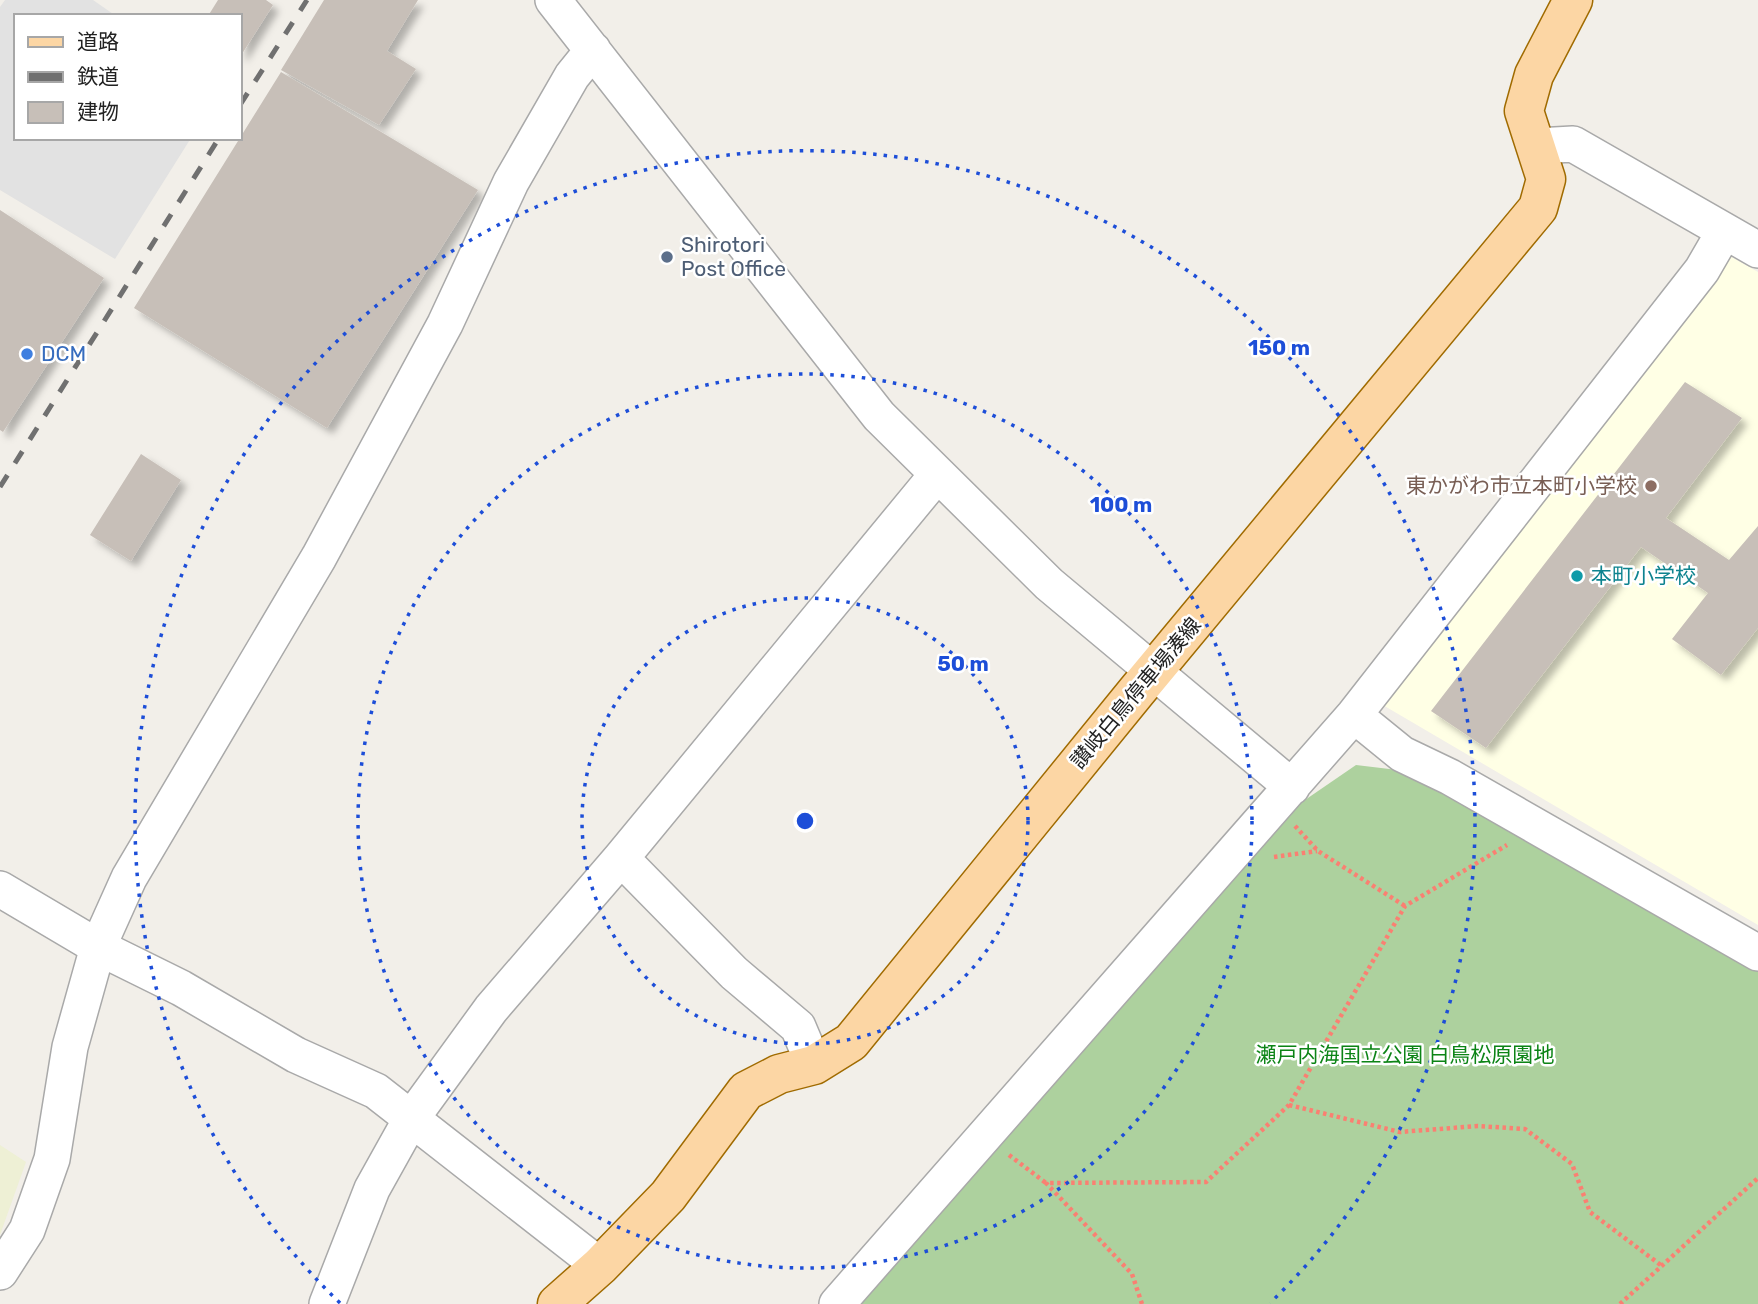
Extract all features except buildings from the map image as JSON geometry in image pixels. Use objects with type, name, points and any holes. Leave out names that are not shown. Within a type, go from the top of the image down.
[{"type":"main road","name":"讃岐白鳥停車場湊線","points":[[557,1304],[600,1266],[668,1196],[746,1091],[779,1074],[814,1065],[851,1042],[1538,208],[1546,179],[1524,111],[1534,75],[1573,0]]},
{"type":"street","points":[[553,0],[879,416],[936,476],[1049,584],[1154,671],[1284,796]]},
{"type":"street","points":[[0,1272],[27,1230],[52,1159],[70,1047],[98,947],[129,878],[319,556],[445,324],[511,182],[572,76],[593,50]]},
{"type":"street","points":[[1537,146],[1573,144],[1724,233],[1758,250]]},
{"type":"street","points":[[837,1304],[1354,715],[1702,270],[1724,233]]},
{"type":"street","points":[[327,1304],[372,1189],[411,1119],[491,1009],[621,858],[936,476]]},
{"type":"street","points":[[1354,715],[1402,754],[1758,953]]},
{"type":"street","points":[[621,858],[734,973],[798,1027],[814,1065]]},
{"type":"street","points":[[0,889],[98,947],[181,988],[296,1055],[376,1091],[600,1266]]},
{"type":"path","points":[[1284,796],[1318,851],[1405,906]]},
{"type":"path","points":[[1046,1183],[1206,1182],[1289,1105],[1405,906],[1536,827]]},
{"type":"path","points":[[1289,1105],[1400,1132],[1478,1126],[1525,1129],[1572,1164],[1590,1212],[1662,1266]]},
{"type":"path","points":[[983,1135],[1046,1183],[1132,1274],[1142,1304]]},
{"type":"path","points":[[1620,1304],[1758,1178]]},
{"type":"shaded area","points":[[5,0],[93,0],[113,14],[14,14],[14,140],[190,140],[115,259],[0,190],[0,7]]},
{"type":"shaded area","name":"東かがわ市立本町小学校","points":[[1726,254],[1758,272],[1758,925],[1376,701]]},
{"type":"shaded area","points":[[0,1145],[26,1162],[0,1235]]},
{"type":"green space","name":"瀬戸内海国立公園 白鳥松原園地","points":[[1356,765],[1406,771],[1758,969],[1758,1304],[852,1304],[1286,813]]},
{"type":"railway","points":[[242,102],[307,0]]},
{"type":"railway","points":[[0,487],[218,140]]},
{"type":"place","name":"Shirotori Post Office","points":[[667,257]]},
{"type":"place","name":"DCM","points":[[27,354]]},
{"type":"place","name":"東かがわ市立本町小学校","points":[[1651,486]]},
{"type":"place","name":"本町小学校","points":[[1577,576]]}]
